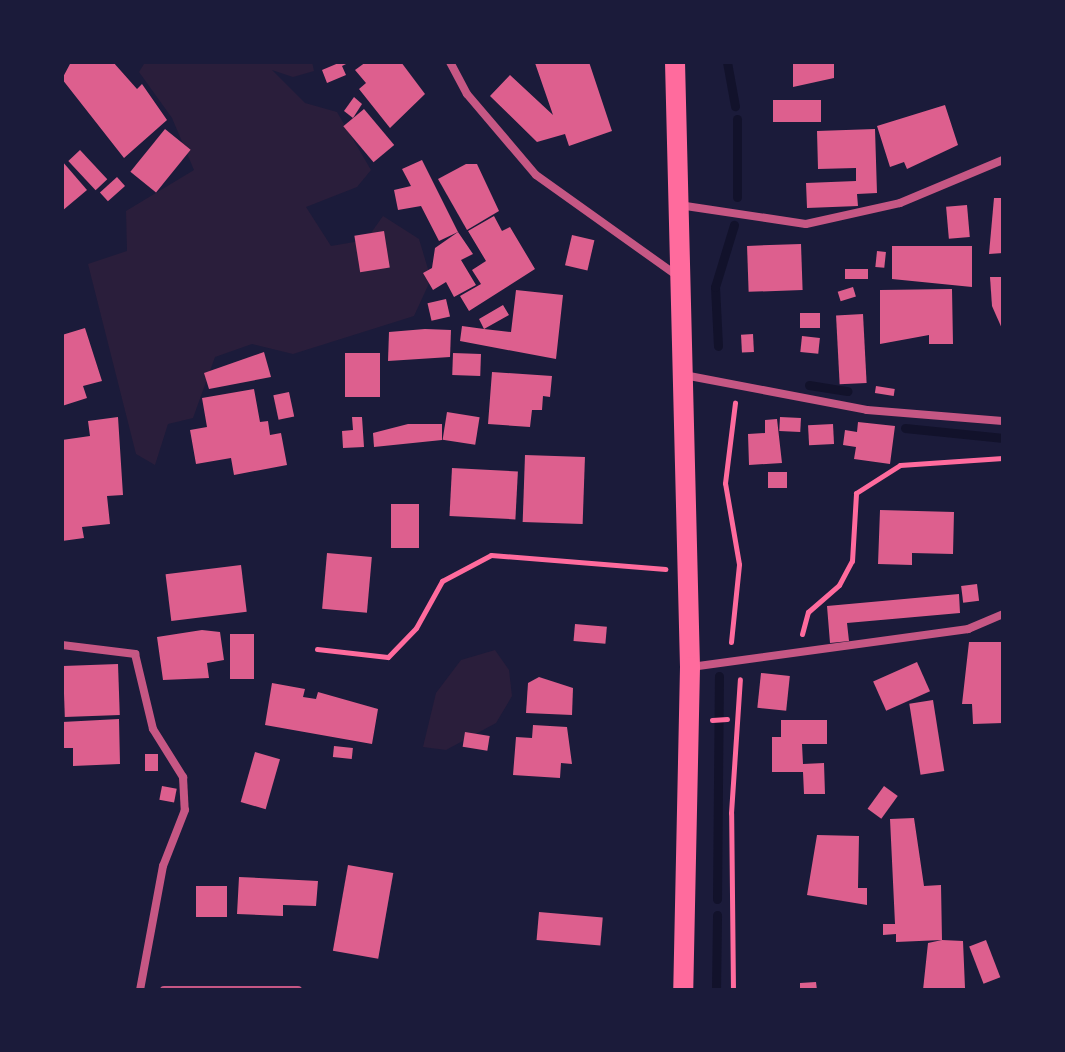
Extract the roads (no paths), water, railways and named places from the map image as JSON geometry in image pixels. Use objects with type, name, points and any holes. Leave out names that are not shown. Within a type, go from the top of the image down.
[{"type":"main road","points":[[675,62],[675,274],[690,667],[683,990]]},
{"type":"street","points":[[450,62],[467,94],[536,175],[675,274]]},
{"type":"street","points":[[674,205],[806,224],[900,203],[1003,160]]},
{"type":"street","points":[[681,374],[892,413],[1003,421]]},
{"type":"street","points":[[690,667],[796,655],[968,629],[1003,614]]},
{"type":"street","points":[[62,645],[135,654],[156,738],[183,777],[185,810],[163,866],[140,990]]},
{"type":"street","points":[[164,990],[298,990]]},
{"type":"waterway","points":[[727,62],[735,106]]},
{"type":"waterway","points":[[737,119],[737,197]]},
{"type":"waterway","points":[[718,346],[715,287],[734,225]]},
{"type":"waterway","points":[[809,385],[848,391]]},
{"type":"waterway","points":[[905,428],[1003,438]]},
{"type":"waterway","points":[[717,899],[719,676]]},
{"type":"waterway","points":[[716,990],[717,915]]}]
